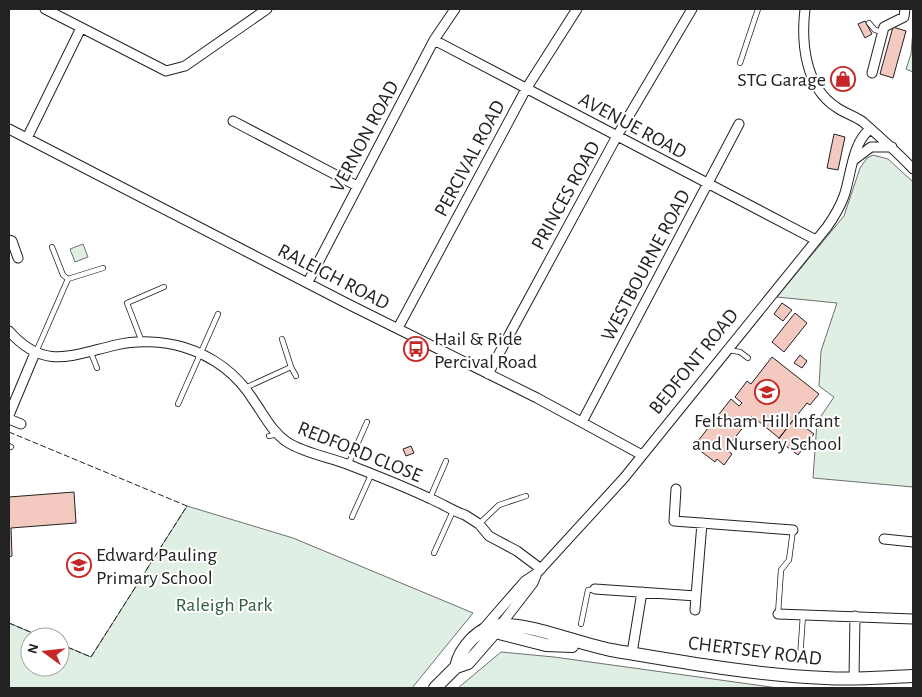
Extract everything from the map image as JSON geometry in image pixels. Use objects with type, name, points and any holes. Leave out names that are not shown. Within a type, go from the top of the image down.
[{"type":"street","points":[[45,9],[161,70],[172,71],[184,66],[267,9]]},
{"type":"street","name":"VERNON ROAD","points":[[308,282],[434,40],[455,9]]},
{"type":"street","name":"PERCIVAL ROAD","points":[[398,328],[526,89],[577,9]]},
{"type":"street","name":"PRINCES ROAD","points":[[488,374],[617,136],[692,9]]},
{"type":"street","points":[[805,9],[805,50],[817,87],[835,107],[862,121],[868,130],[884,139],[913,169]]},
{"type":"street","points":[[872,73],[884,27],[904,17],[905,9]]},
{"type":"street","points":[[28,138],[81,28]]},
{"type":"street","name":"AVENUE ROAD","points":[[434,40],[816,240]]},
{"type":"street","points":[[233,121],[357,186]]},
{"type":"street","name":"WESTBOURNE ROAD","points":[[582,422],[739,124]]},
{"type":"street","name":"RALEIGH ROAD","points":[[9,129],[582,422],[642,455]]},
{"type":"street","name":"BEDFONT ROAD","points":[[435,688],[456,667],[468,662],[493,626],[533,583],[539,571],[642,455],[816,240],[838,208],[863,136],[868,130]]},
{"type":"street","points":[[855,159],[871,147],[892,148]]},
{"type":"street","points":[[9,240],[12,240],[18,258]]},
{"type":"street","points":[[9,331],[36,353],[9,415]]},
{"type":"street","name":"REDFORD CLOSE","points":[[36,353],[67,357],[91,353],[117,345],[142,342],[181,347],[200,353],[222,365],[245,388],[273,435],[430,498],[479,524],[489,536],[517,551],[539,571]]},
{"type":"street","points":[[9,419],[21,424]]},
{"type":"street","points":[[676,489],[674,521],[793,530]]},
{"type":"street","points":[[695,610],[702,523]]},
{"type":"street","points":[[884,539],[913,542]]},
{"type":"street","points":[[595,589],[696,596]]},
{"type":"street","points":[[632,653],[642,592]]},
{"type":"street","points":[[778,614],[913,619]]},
{"type":"street","points":[[854,678],[855,616]]},
{"type":"street","name":"CHERTSEY ROAD","points":[[493,626],[546,645],[594,647],[767,674],[854,678],[913,676]]},
{"type":"lane","points":[[740,63],[758,9]]},
{"type":"lane","points":[[869,23],[875,30],[883,32]]},
{"type":"lane","points":[[52,247],[63,275],[68,279]]},
{"type":"lane","points":[[36,353],[68,279],[102,268]]},
{"type":"lane","points":[[142,342],[127,303],[164,287]]},
{"type":"lane","points":[[178,404],[218,314]]},
{"type":"lane","points":[[282,339],[296,376]]},
{"type":"lane","points":[[728,350],[740,352],[748,358]]},
{"type":"lane","points":[[91,353],[97,368]]},
{"type":"lane","points":[[245,388],[291,367]]},
{"type":"lane","points":[[348,464],[367,422]]},
{"type":"lane","points":[[430,498],[446,461]]},
{"type":"lane","points":[[352,517],[372,475]]},
{"type":"lane","points":[[479,524],[500,505],[526,496]]},
{"type":"lane","points":[[434,553],[453,511]]},
{"type":"lane","points":[[778,614],[781,570],[790,560],[793,530]]},
{"type":"lane","points":[[581,624],[585,596],[588,590],[595,589]]},
{"type":"lane","points":[[800,658],[803,614]]},
{"type":"green space","points":[[913,30],[913,72],[906,69],[911,54]]},
{"type":"green space","points":[[873,155],[888,159],[913,182],[913,487],[813,478],[817,422],[834,397],[819,386],[821,351],[837,303],[777,297],[844,216],[860,168],[867,158]]},
{"type":"green space","points":[[83,244],[88,257],[75,262],[70,249]]},
{"type":"green space","name":"Raleigh Park","points":[[187,506],[293,538],[473,613],[412,688],[9,688],[9,623],[20,628],[20,677],[70,677],[70,648],[91,657]]},
{"type":"green space","points":[[501,652],[554,657],[778,688],[458,688]]},
{"type":"building","points":[[865,21],[872,34],[865,38],[858,24]]},
{"type":"building","points":[[893,27],[906,31],[893,78],[880,74]]},
{"type":"building","name":"STG Garage","points":[[833,72],[854,73],[854,86],[833,85]]},
{"type":"building","points":[[834,134],[845,137],[838,170],[827,168]]},
{"type":"building","points":[[782,303],[792,310],[783,321],[774,314]]},
{"type":"building","points":[[795,313],[807,323],[784,352],[772,342]]},
{"type":"building","points":[[800,355],[807,361],[802,368],[794,363]]},
{"type":"building","points":[[772,357],[819,394],[810,405],[807,403],[779,438],[752,416],[726,449],[732,454],[724,465],[717,459],[715,462],[694,446],[731,399],[739,406],[742,403],[735,397],[747,381],[751,384]]},
{"type":"building","points":[[794,419],[814,434],[798,455],[778,440]]},
{"type":"building","points":[[411,446],[414,453],[406,456],[403,449]]},
{"type":"building","points":[[74,492],[76,523],[11,528],[12,556],[9,557],[9,497]]},
{"type":"fence","points":[[9,432],[187,506],[91,657],[70,648]]},
{"type":"fence","points":[[9,623],[20,628]]},
{"type":"place","name":"STG Garage","points":[[843,79]]},
{"type":"place","name":"Hail & Ride Percival Road","points":[[416,349]]},
{"type":"place","name":"Feltham Hill Infant and Nursery School","points":[[767,392]]},
{"type":"place","name":"Edward Pauling Primary School","points":[[79,565]]}]
